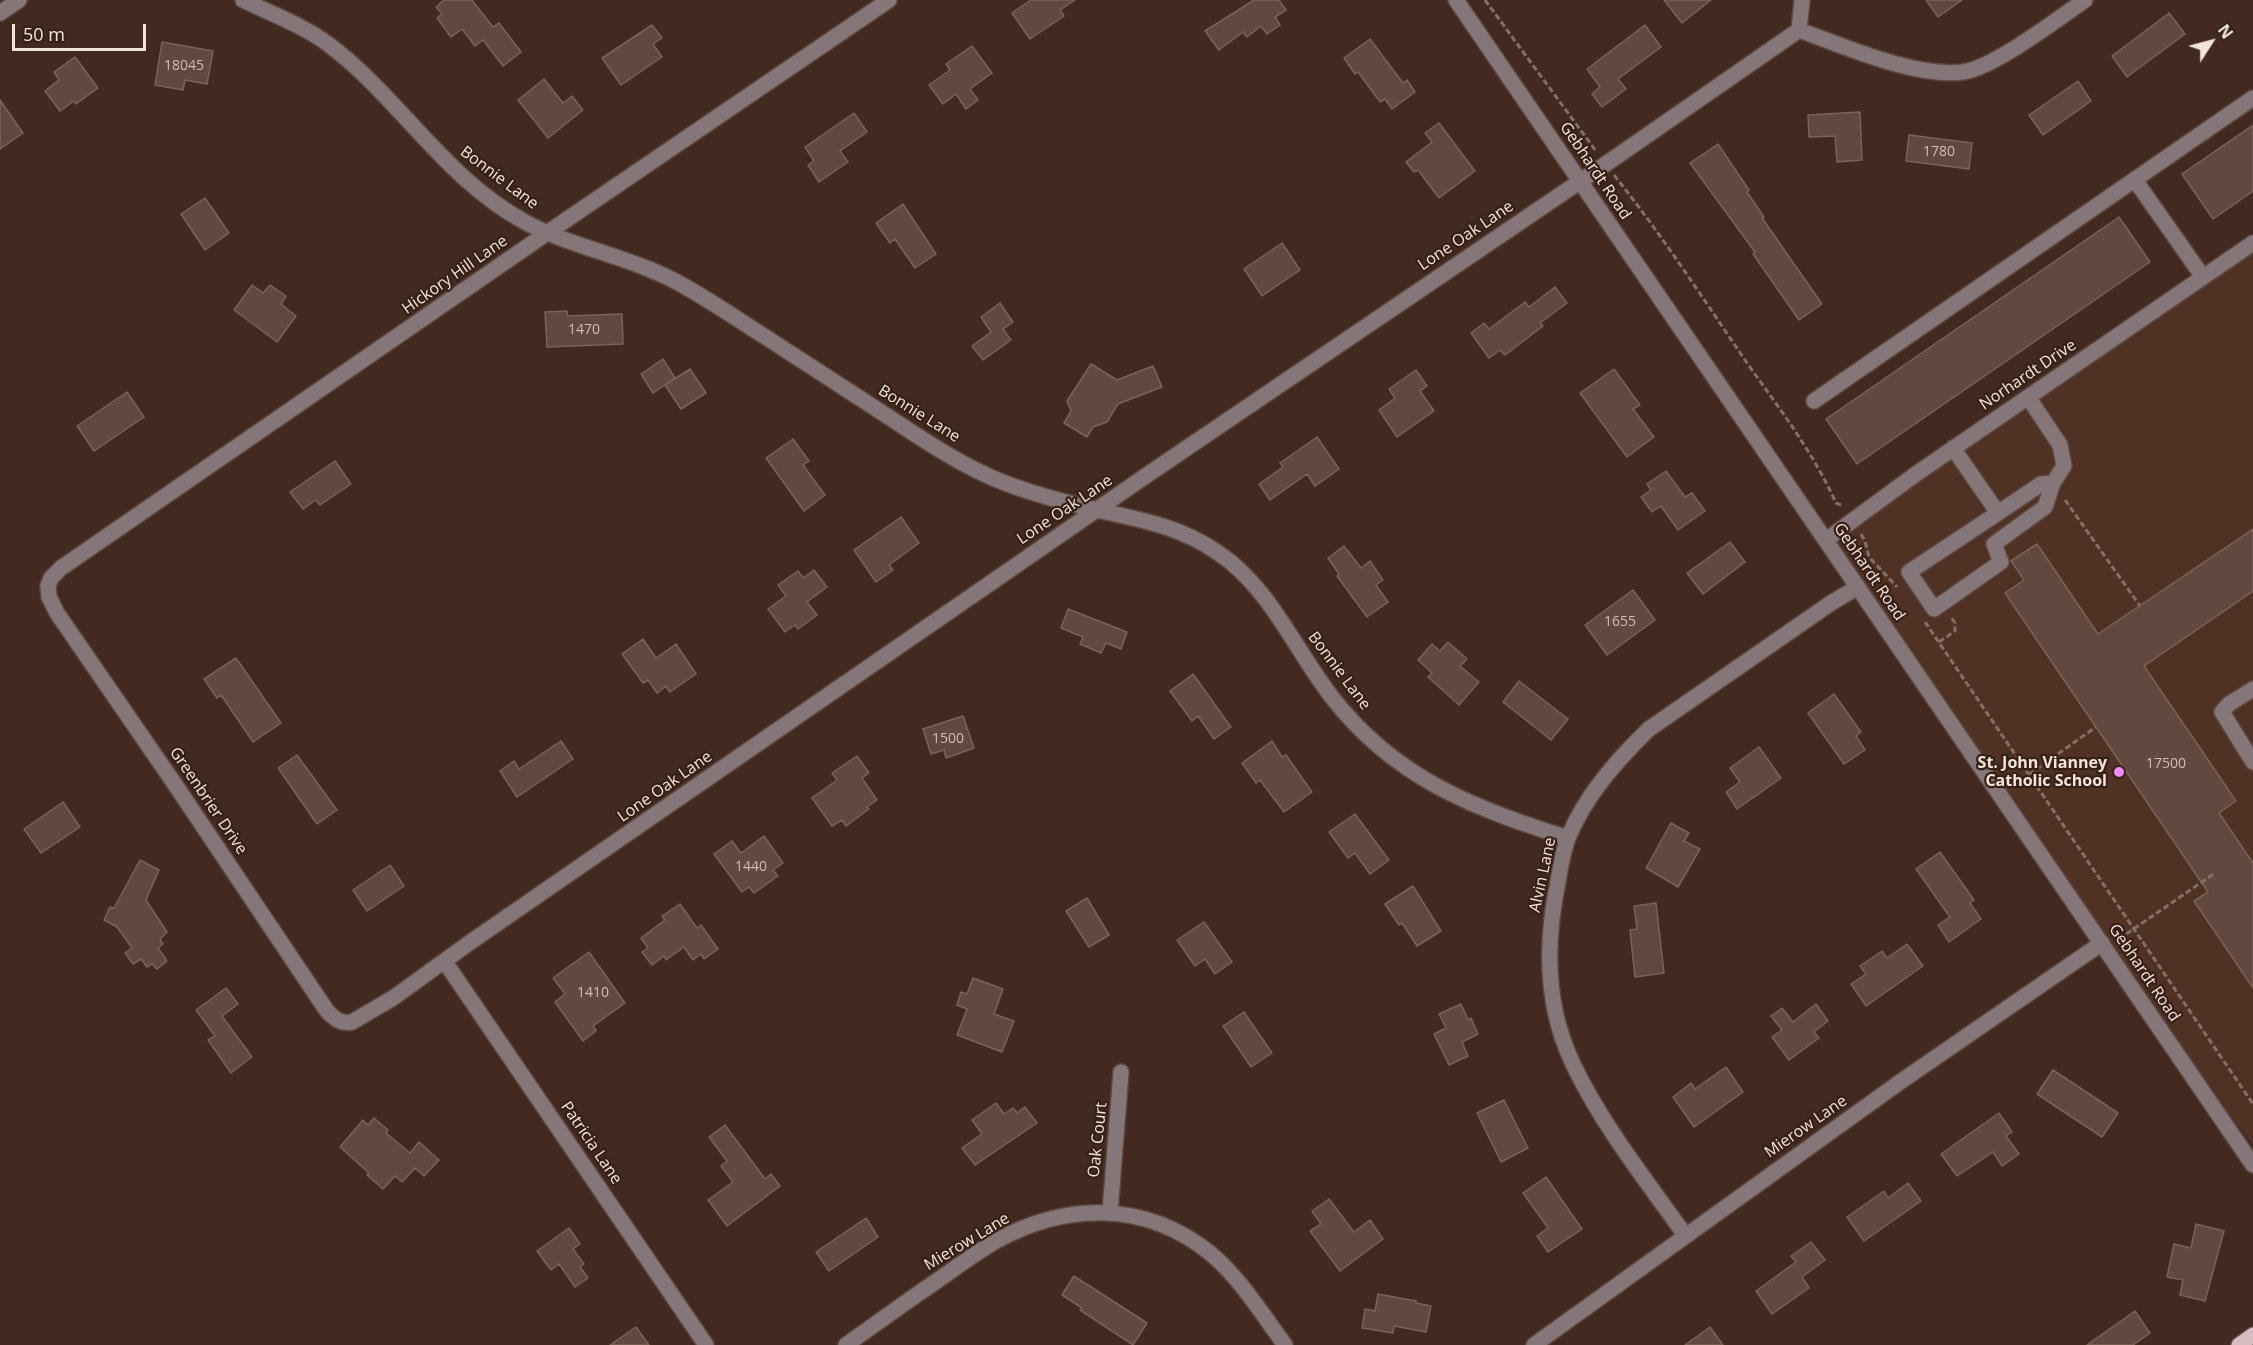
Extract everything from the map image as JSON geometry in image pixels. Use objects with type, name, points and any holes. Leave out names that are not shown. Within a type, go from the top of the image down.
[{"type":"main road","points":[[2240,1345],[2253,1335]]},
{"type":"street","points":[[0,13],[19,0]]},
{"type":"street","name":"Bonnie Lane","points":[[243,0],[327,43],[373,84],[460,174],[522,220],[547,232],[595,248],[675,281],[726,311],[913,433],[980,472],[1010,485],[1073,505],[1143,519],[1198,539],[1221,554],[1242,572],[1266,600],[1330,695],[1375,744],[1397,763],[1458,797],[1568,838]]},
{"type":"street","name":"Hickory Hill Lane","points":[[48,586],[51,578],[61,568],[547,232],[889,0]]},
{"type":"street","name":"Gebhardt Road","points":[[1456,0],[2253,1165]]},
{"type":"street","points":[[1802,0],[1799,30],[1913,68],[1964,72],[1984,65],[2008,51],[2085,0]]},
{"type":"street","name":"Lone Oak Lane","points":[[352,1022],[393,998],[472,941],[1099,509],[1799,30]]},
{"type":"street","points":[[1814,401],[2253,98]]},
{"type":"street","points":[[2135,180],[2203,277]]},
{"type":"street","name":"Norhardt Drive","points":[[1826,540],[1953,448],[2253,243]]},
{"type":"street","points":[[2028,398],[2060,446],[2064,466],[2053,483],[2045,507],[1994,544],[2001,562],[1934,609],[1909,573],[2042,484],[2053,483]]},
{"type":"street","points":[[1953,448],[1998,513]]},
{"type":"street","name":"Greenbrier Drive","points":[[48,586],[53,605],[69,634],[174,783],[327,1011],[337,1021],[352,1022]]},
{"type":"street","name":"Alvin Lane","points":[[1685,1235],[1588,1094],[1572,1063],[1560,1032],[1549,967],[1549,935],[1560,867],[1568,838],[1596,790],[1629,748],[1649,729],[1831,603],[1858,587]]},
{"type":"street","points":[[2253,689],[2229,704],[2222,712],[2253,762]]},
{"type":"street","name":"Mierow Lane","points":[[1534,1345],[1685,1235],[2103,946]]},
{"type":"street","name":"Patricia Lane","points":[[445,962],[706,1345]]},
{"type":"street","name":"Oak Court","points":[[1110,1212],[1121,1072]]},
{"type":"street","name":"Mierow Lane","points":[[846,1345],[997,1241],[1035,1224],[1064,1215],[1110,1212],[1136,1216],[1162,1224],[1190,1238],[1232,1275],[1285,1345]]},
{"type":"path","points":[[1485,0],[1684,271],[1821,471],[1836,503],[1845,507],[1865,541],[1869,557],[1900,590]]},
{"type":"path","points":[[2053,483],[2140,606]]},
{"type":"path","points":[[1939,642],[1955,631],[1955,623],[1942,603]]},
{"type":"path","points":[[1919,614],[2253,1104]]},
{"type":"path","points":[[2000,795],[2096,727]]},
{"type":"path","points":[[2103,946],[2134,928],[2215,873]]},
{"type":"shaded area","name":"St. John Vianney Catholic School","points":[[2253,243],[2253,1144],[2177,1054],[1826,540]]},
{"type":"building","points":[[444,0],[472,0],[493,27],[499,23],[521,52],[503,66],[483,40],[475,46],[462,29],[451,37],[437,18],[442,14],[436,7]]},
{"type":"building","points":[[1031,0],[1075,0],[1060,10],[1064,16],[1030,39],[1012,13]]},
{"type":"building","points":[[1254,0],[1279,0],[1286,10],[1275,17],[1280,25],[1267,34],[1261,26],[1247,37],[1243,32],[1219,50],[1205,31]]},
{"type":"building","points":[[1664,0],[1711,0],[1682,23]]},
{"type":"building","points":[[1926,0],[1962,0],[1938,17]]},
{"type":"building","points":[[2169,13],[2185,34],[2127,77],[2112,56]]},
{"type":"building","points":[[652,25],[662,38],[653,44],[662,57],[621,85],[602,58]]},
{"type":"building","points":[[1645,25],[1661,47],[1618,79],[1626,89],[1602,107],[1592,94],[1600,87],[1587,69]]},
{"type":"building","points":[[1370,39],[1403,83],[1407,80],[1415,92],[1392,109],[1385,99],[1380,102],[1358,72],[1355,74],[1344,58]]},
{"type":"building","points":[[162,42],[213,51],[207,84],[185,80],[183,90],[155,85]]},
{"type":"building","points":[[972,46],[992,73],[970,89],[978,100],[966,109],[956,94],[943,104],[929,85],[950,70],[946,64]]},
{"type":"building","points":[[75,57],[98,88],[76,104],[74,101],[60,111],[45,91],[59,80],[54,72]]},
{"type":"building","points":[[544,79],[563,103],[572,96],[583,110],[548,138],[518,100]]},
{"type":"building","points":[[2078,81],[2091,101],[2043,135],[2029,115]]},
{"type":"building","points":[[0,100],[23,133],[0,149]]},
{"type":"building","points":[[1860,112],[1862,160],[1837,162],[1835,136],[1809,137],[1808,115]]},
{"type":"building","points":[[854,113],[867,132],[840,151],[848,162],[819,182],[808,165],[814,161],[805,147]]},
{"type":"building","points":[[1439,123],[1475,171],[1439,198],[1418,170],[1414,172],[1406,162],[1432,142],[1425,133]]},
{"type":"building","points":[[2253,125],[2253,191],[2213,219],[2182,174]]},
{"type":"building","points":[[1909,135],[1972,143],[1969,169],[1906,161]]},
{"type":"building","points":[[1718,144],[1749,190],[1747,192],[1764,217],[1762,218],[1822,304],[1799,320],[1753,254],[1755,252],[1690,163]]},
{"type":"building","points":[[205,198],[229,233],[205,250],[181,214]]},
{"type":"building","points":[[903,204],[936,254],[915,268],[895,239],[890,243],[876,223]]},
{"type":"building","points":[[2119,217],[2150,262],[1857,464],[1826,419]]},
{"type":"building","points":[[1282,243],[1300,270],[1262,296],[1244,269]]},
{"type":"building","points":[[252,285],[263,293],[270,285],[286,296],[281,304],[296,316],[277,342],[234,310]]},
{"type":"building","points":[[1555,287],[1567,303],[1540,323],[1543,326],[1505,355],[1500,350],[1489,358],[1471,333],[1484,323],[1489,329],[1525,302],[1529,307]]},
{"type":"building","points":[[1000,303],[1013,322],[1003,329],[1011,340],[983,360],[972,346],[991,332],[981,317]]},
{"type":"building","points":[[567,311],[567,316],[622,314],[623,344],[547,347],[545,312]]},
{"type":"building","points":[[663,359],[675,378],[653,393],[641,374]]},
{"type":"building","points":[[1091,364],[1117,380],[1153,366],[1162,387],[1118,404],[1107,422],[1093,427],[1087,437],[1064,423],[1071,411],[1067,401]]},
{"type":"building","points":[[690,369],[706,393],[681,409],[665,385]]},
{"type":"building","points":[[1614,369],[1640,405],[1633,409],[1654,437],[1627,457],[1580,393]]},
{"type":"building","points":[[1416,370],[1427,386],[1420,391],[1434,411],[1397,437],[1379,410],[1395,398],[1389,389]]},
{"type":"building","points":[[127,392],[144,417],[94,451],[77,426]]},
{"type":"building","points":[[1317,437],[1339,469],[1315,486],[1307,474],[1270,500],[1259,484],[1283,467],[1280,463]]},
{"type":"building","points":[[793,439],[809,461],[803,465],[825,495],[804,511],[766,458]]},
{"type":"building","points":[[335,461],[351,484],[320,505],[316,500],[303,509],[290,492]]},
{"type":"building","points":[[1666,471],[1685,497],[1692,493],[1705,511],[1678,530],[1661,506],[1652,512],[1641,497],[1651,490],[1647,484]]},
{"type":"building","points":[[901,517],[919,543],[889,565],[893,570],[876,582],[854,550]]},
{"type":"building","points":[[2253,529],[2253,591],[2144,666],[2236,801],[2219,813],[2253,863],[2253,988],[2194,901],[2208,892],[2005,593],[2024,580],[2011,561],[2037,544],[2098,634]]},
{"type":"building","points":[[1730,542],[1745,562],[1703,594],[1687,573]]},
{"type":"building","points":[[1344,546],[1361,568],[1370,561],[1383,580],[1376,585],[1388,602],[1367,617],[1337,576],[1339,574],[1328,558]]},
{"type":"building","points":[[814,570],[827,587],[807,602],[817,615],[798,629],[795,625],[785,632],[768,609],[786,596],[778,585],[798,571],[803,578]]},
{"type":"building","points":[[1633,590],[1655,620],[1607,655],[1585,625]]},
{"type":"building","points":[[1068,609],[1127,632],[1121,649],[1106,643],[1101,653],[1080,644],[1083,637],[1061,628]]},
{"type":"building","points":[[643,639],[656,658],[676,644],[696,674],[670,692],[666,686],[657,693],[648,680],[643,683],[622,654]]},
{"type":"building","points":[[1448,642],[1467,659],[1460,666],[1479,682],[1459,705],[1428,677],[1432,673],[1418,660],[1432,644],[1440,651]]},
{"type":"building","points":[[236,658],[281,723],[253,742],[221,695],[217,698],[204,679]]},
{"type":"building","points":[[1193,674],[1231,727],[1214,739],[1198,716],[1192,721],[1170,691]]},
{"type":"building","points":[[1519,681],[1568,719],[1551,740],[1503,702]]},
{"type":"building","points":[[1834,694],[1861,732],[1856,736],[1865,750],[1844,764],[1808,713]]},
{"type":"building","points":[[963,716],[974,748],[946,758],[944,750],[931,754],[923,729]]},
{"type":"building","points":[[561,741],[573,759],[517,797],[500,771],[514,761],[519,769]]},
{"type":"building","points":[[1272,741],[1282,757],[1286,755],[1312,792],[1284,812],[1260,780],[1256,783],[1242,763]]},
{"type":"building","points":[[1759,747],[1781,778],[1737,809],[1726,792],[1740,782],[1730,768]]},
{"type":"building","points":[[297,755],[337,810],[317,824],[278,768]]},
{"type":"building","points":[[857,756],[869,773],[862,778],[877,800],[846,826],[842,820],[832,826],[812,798],[837,780],[832,773]]},
{"type":"building","points":[[63,802],[80,827],[41,853],[24,829]]},
{"type":"building","points":[[1355,814],[1389,860],[1370,874],[1355,853],[1348,858],[1329,832]]},
{"type":"building","points":[[1671,823],[1689,833],[1684,841],[1700,849],[1678,887],[1646,868]]},
{"type":"building","points":[[764,836],[783,863],[773,870],[778,876],[754,893],[749,887],[742,892],[714,854],[732,841],[741,853]]},
{"type":"building","points":[[1940,852],[1974,900],[1970,903],[1981,919],[1949,942],[1938,925],[1950,917],[1916,869]]},
{"type":"building","points":[[140,860],[159,870],[146,900],[167,932],[160,939],[163,944],[158,948],[167,961],[157,969],[152,964],[147,967],[141,959],[133,964],[125,953],[132,948],[117,927],[104,920],[110,907],[114,908]]},
{"type":"building","points":[[390,865],[404,886],[367,911],[353,890]]},
{"type":"building","points":[[1413,886],[1441,931],[1417,946],[1402,923],[1399,925],[1385,904]]},
{"type":"building","points":[[1087,898],[1109,935],[1089,947],[1066,911]]},
{"type":"building","points":[[1656,903],[1664,973],[1635,977],[1630,930],[1637,929],[1634,906]]},
{"type":"building","points":[[680,904],[697,928],[701,925],[718,949],[704,959],[701,954],[693,960],[684,947],[666,960],[664,956],[652,965],[642,952],[648,948],[641,938],[665,920],[662,916]]},
{"type":"building","points":[[1204,922],[1232,962],[1215,974],[1205,959],[1195,966],[1177,940]]},
{"type":"building","points":[[1907,944],[1923,966],[1866,1006],[1851,984],[1866,974],[1860,966],[1882,951],[1887,958]]},
{"type":"building","points":[[589,952],[625,1003],[593,1026],[596,1031],[583,1041],[555,1002],[565,994],[553,978]]},
{"type":"building","points":[[973,978],[1003,989],[994,1014],[1014,1021],[1002,1052],[957,1035],[967,1009],[957,1005],[961,992],[967,994]]},
{"type":"building","points":[[226,988],[238,1004],[222,1016],[252,1057],[231,1073],[208,1040],[215,1036],[196,1010]]},
{"type":"building","points":[[1461,1004],[1478,1034],[1462,1042],[1468,1056],[1449,1065],[1434,1034],[1446,1028],[1439,1014]]},
{"type":"building","points":[[1816,1004],[1828,1021],[1814,1032],[1819,1038],[1789,1060],[1772,1037],[1782,1030],[1771,1016],[1782,1008],[1793,1022]]},
{"type":"building","points":[[1244,1012],[1272,1053],[1251,1067],[1223,1026]]},
{"type":"building","points":[[1726,1067],[1743,1092],[1694,1127],[1673,1097],[1691,1083],[1695,1089]]},
{"type":"building","points":[[2053,1070],[2118,1113],[2102,1137],[2037,1094]]},
{"type":"building","points":[[1504,1100],[1528,1148],[1501,1162],[1477,1113]]},
{"type":"building","points":[[996,1103],[1004,1114],[1013,1108],[1017,1113],[1025,1107],[1037,1123],[975,1165],[962,1148],[982,1134],[972,1120]]},
{"type":"building","points":[[1999,1113],[2012,1132],[2006,1136],[2019,1154],[2002,1166],[1993,1152],[1957,1176],[1941,1154]]},
{"type":"building","points":[[374,1118],[388,1130],[386,1133],[410,1153],[419,1142],[439,1160],[424,1176],[415,1168],[402,1182],[395,1176],[383,1189],[340,1147],[363,1120],[368,1125]]},
{"type":"building","points":[[725,1125],[765,1179],[771,1174],[780,1186],[727,1226],[708,1200],[733,1182],[721,1166],[727,1161],[709,1137]]},
{"type":"building","points":[[1546,1177],[1582,1229],[1548,1252],[1537,1236],[1548,1228],[1523,1193]]},
{"type":"building","points":[[1908,1183],[1921,1201],[1864,1241],[1847,1217],[1884,1191],[1888,1198]]},
{"type":"building","points":[[1329,1199],[1354,1232],[1370,1220],[1383,1239],[1340,1271],[1310,1231],[1321,1224],[1312,1211]]},
{"type":"building","points":[[866,1218],[878,1237],[829,1271],[816,1252]]},
{"type":"building","points":[[2196,1224],[2224,1231],[2205,1301],[2180,1295],[2183,1280],[2167,1277],[2174,1244],[2191,1248]]},
{"type":"building","points":[[569,1228],[580,1244],[573,1249],[584,1264],[580,1267],[588,1278],[575,1287],[559,1264],[551,1270],[537,1251]]},
{"type":"building","points":[[1811,1242],[1825,1260],[1802,1277],[1809,1288],[1772,1314],[1756,1291],[1796,1262],[1791,1256]]},
{"type":"building","points":[[1074,1276],[1147,1323],[1133,1345],[1080,1310],[1082,1308],[1062,1295]]},
{"type":"building","points":[[1378,1294],[1431,1306],[1426,1332],[1394,1326],[1393,1333],[1362,1328],[1365,1309],[1375,1311]]},
{"type":"building","points":[[2135,1311],[2150,1333],[2133,1345],[2087,1345]]},
{"type":"building","points":[[636,1327],[649,1345],[610,1345]]},
{"type":"building","points":[[1710,1327],[1723,1345],[1685,1345]]},
{"type":"place","name":"St. John Vianney Catholic School","points":[[2119,772]]}]
